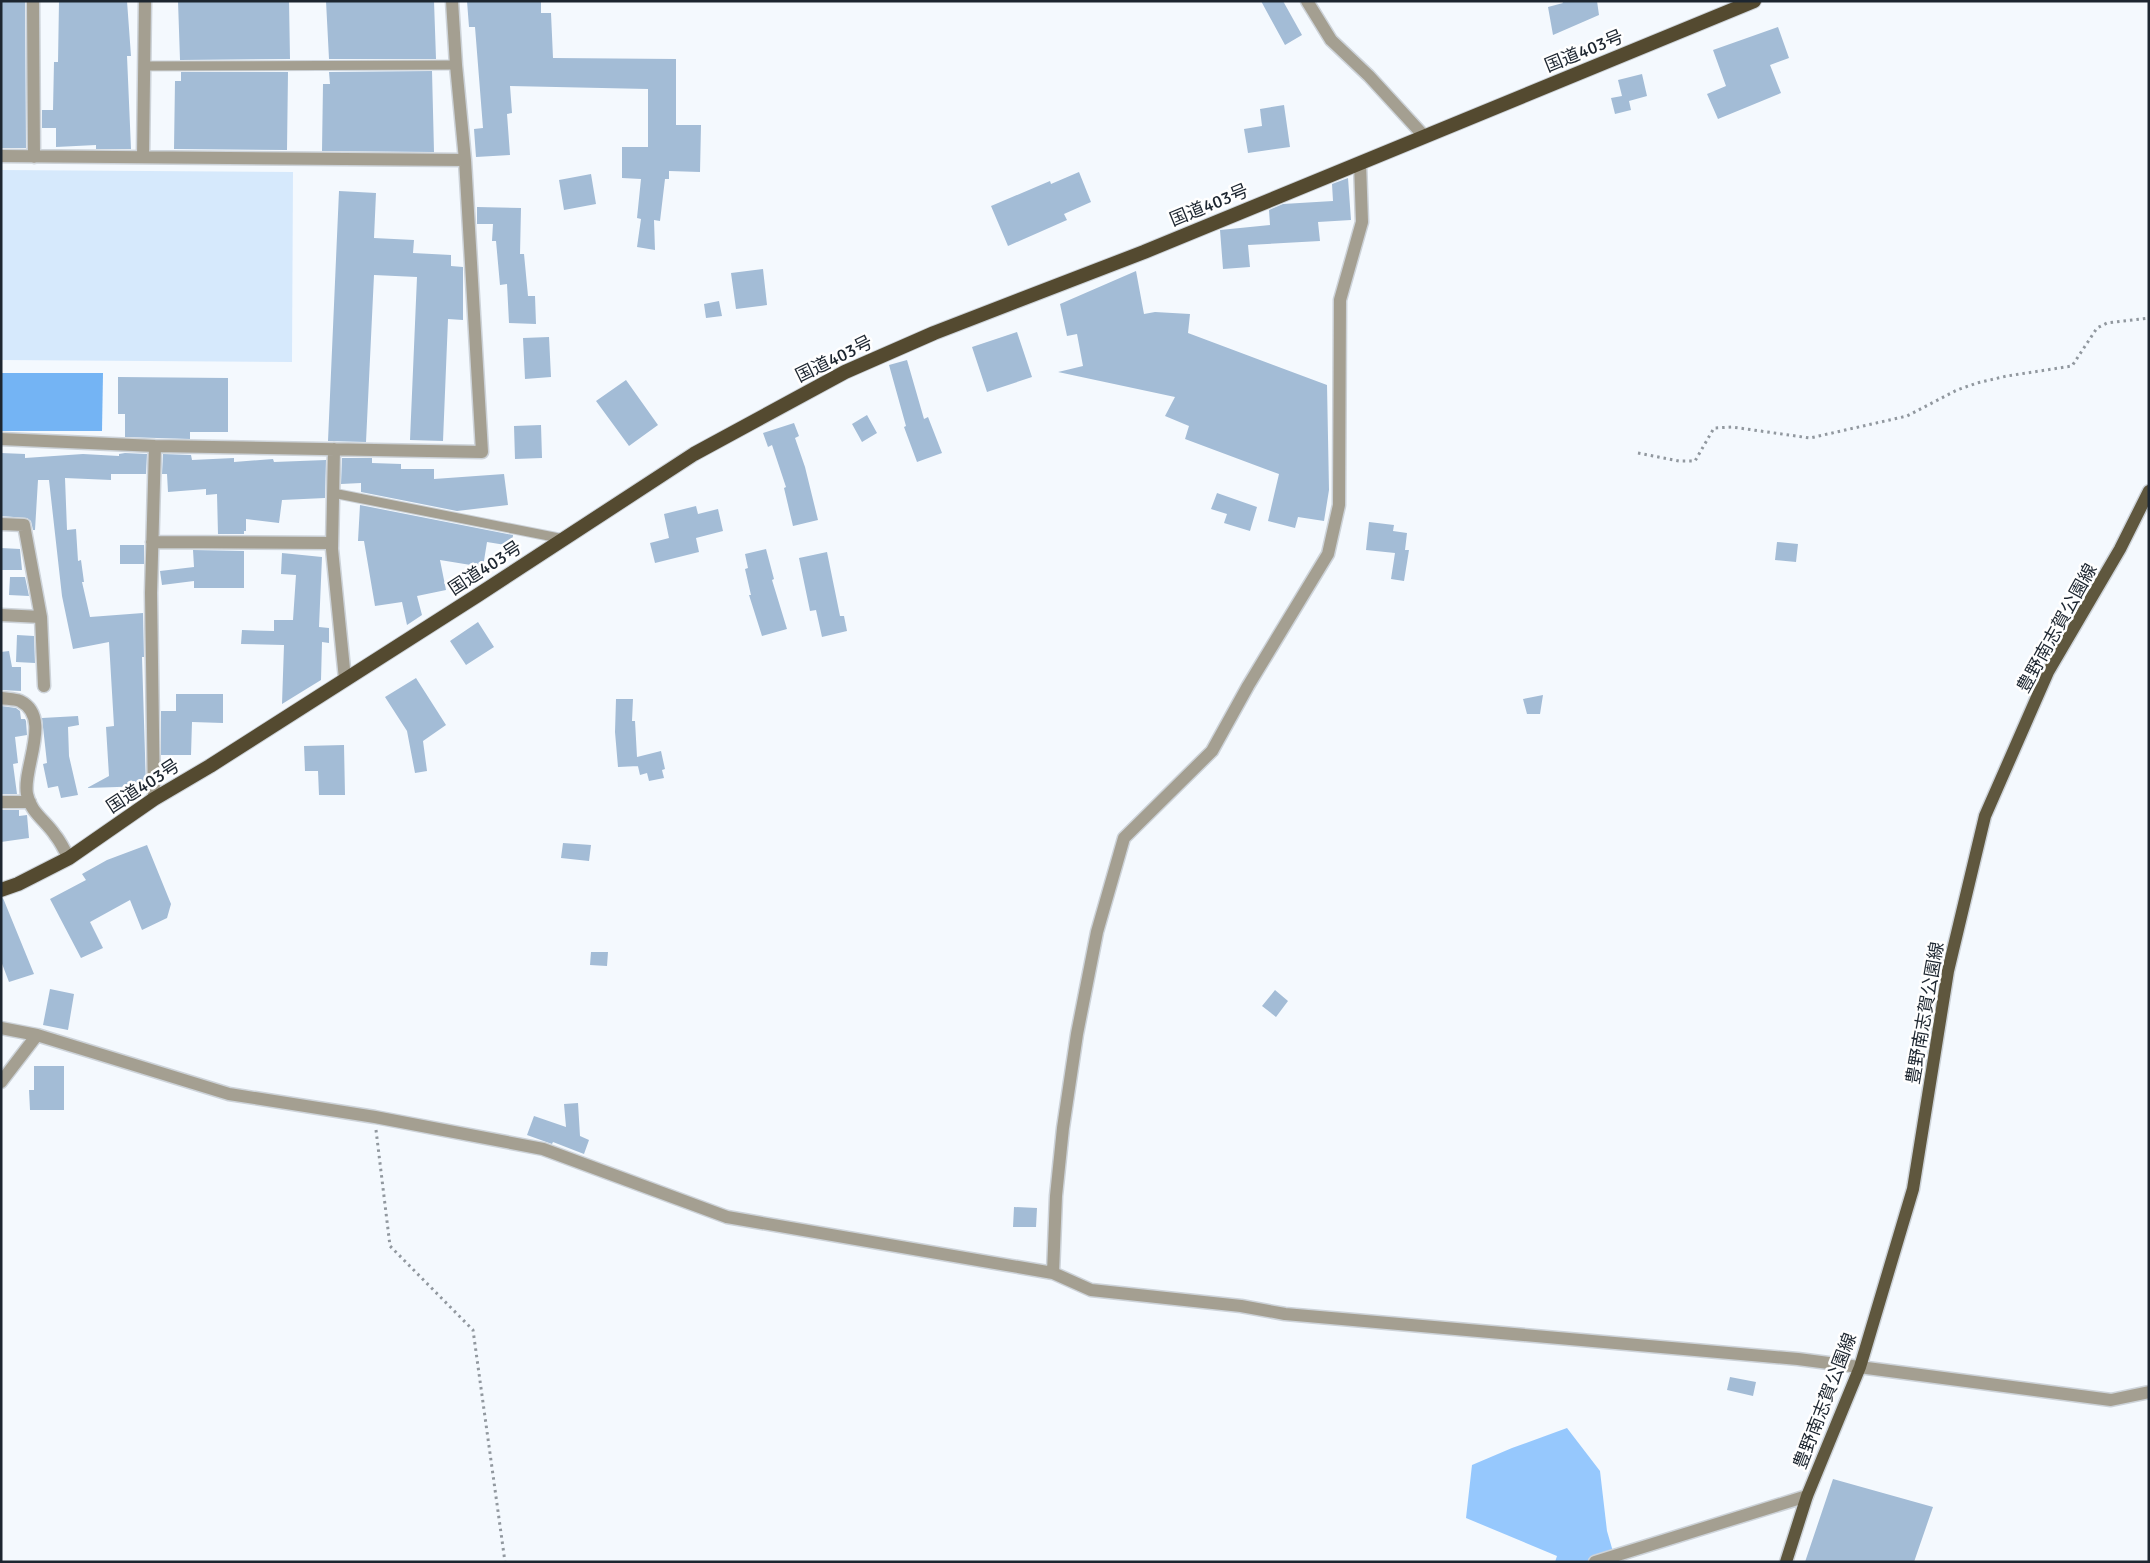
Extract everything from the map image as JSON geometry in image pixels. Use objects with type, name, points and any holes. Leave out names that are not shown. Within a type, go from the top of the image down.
[{"type":"highway","name":"国道403号","points":[[1,890],[69,858],[154,799],[210,766],[564,540],[694,454],[845,372],[934,333],[1144,252],[1754,1]]},
{"type":"main road","name":"豊野南志賀公園線","points":[[1786,1562],[1807,1496],[1860,1367],[1913,1188],[1948,971],[1985,816],[2048,672],[2120,549],[2149,491]]},
{"type":"street","points":[[33,1],[34,157]]},
{"type":"street","points":[[143,157],[145,1]]},
{"type":"street","points":[[1,438],[155,446],[482,452],[465,160],[452,1]]},
{"type":"street","points":[[1307,1],[1331,40],[1369,76],[1424,136]]},
{"type":"street","points":[[1,156],[465,160]]},
{"type":"street","points":[[1053,1273],[1057,1186],[1076,1034],[1097,932],[1124,838],[1212,751],[1248,686],[1328,554],[1339,505],[1340,300],[1362,222],[1360,163]]},
{"type":"street","points":[[154,799],[151,593],[155,446]]},
{"type":"street","points":[[334,449],[332,543],[345,679]]},
{"type":"street","points":[[1,524],[24,525],[41,617],[44,686]]},
{"type":"street","points":[[152,542],[332,543]]},
{"type":"street","points":[[1,615],[41,617]]},
{"type":"street","points":[[1,698],[20,701],[32,712],[37,731],[28,771],[26,794],[34,811],[55,834],[69,858]]},
{"type":"street","points":[[1,802],[30,802]]},
{"type":"street","points":[[1,1028],[37,1035],[229,1094],[375,1117],[543,1149],[727,1217],[1053,1273],[1091,1290],[1241,1306],[1285,1314],[1798,1359],[2112,1400],[2149,1392]]},
{"type":"street","points":[[1,1082],[37,1035]]},
{"type":"street","points":[[1595,1562],[1807,1496]]},
{"type":"lane","points":[[144,66],[456,66]]},
{"type":"lane","points":[[333,493],[564,540]]},
{"type":"path","points":[[1638,452],[1679,462],[1695,461],[1714,428],[1732,427],[1810,438],[1907,416],[1957,390],[1977,383],[2007,376],[2072,366],[2097,328],[2108,323],[2149,318]]},
{"type":"path","points":[[375,1117],[390,1246],[473,1330],[505,1562]]},
{"type":"shaded area","points":[[1,170],[293,172],[292,362],[1,360]]},
{"type":"shaded area","points":[[1,373],[103,373],[102,431],[1,431]]},
{"type":"shaded area","points":[[1567,1428],[1600,1471],[1607,1531],[1616,1562],[1555,1562],[1557,1556],[1466,1518],[1472,1465]]},
{"type":"building","points":[[1,1],[25,1],[26,148],[1,148]]},
{"type":"building","points":[[59,1],[127,1],[131,56],[127,56],[131,149],[96,149],[96,145],[56,147],[56,128],[42,128],[42,110],[53,110],[54,62],[58,62]]},
{"type":"building","points":[[178,1],[289,1],[290,59],[180,60]]},
{"type":"building","points":[[326,1],[434,1],[436,59],[329,59]]},
{"type":"building","points":[[467,1],[541,1],[541,13],[551,13],[553,58],[676,59],[676,125],[701,125],[700,172],[669,171],[669,179],[665,179],[660,221],[654,220],[655,250],[637,247],[641,219],[637,218],[641,179],[622,178],[622,147],[648,147],[648,89],[510,86],[512,113],[507,114],[510,155],[476,157],[474,129],[483,128],[475,27],[469,27]]},
{"type":"building","points":[[1261,1],[1283,1],[1302,35],[1285,45]]},
{"type":"building","points":[[1562,1],[1597,1],[1599,15],[1553,35],[1548,7],[1563,3]]},
{"type":"building","points":[[1778,27],[1789,58],[1770,65],[1781,93],[1718,119],[1707,94],[1726,86],[1713,50]]},
{"type":"building","points":[[432,71],[434,152],[322,151],[323,84],[330,84],[329,72]]},
{"type":"building","points":[[181,72],[288,72],[287,150],[174,149],[175,81],[181,81]]},
{"type":"building","points":[[1642,74],[1647,96],[1629,101],[1631,110],[1615,114],[1611,98],[1622,96],[1618,80]]},
{"type":"building","points":[[1284,105],[1290,147],[1248,153],[1244,129],[1262,126],[1260,109]]},
{"type":"building","points":[[1079,172],[1091,202],[1064,214],[1067,220],[1008,246],[991,206],[1050,181],[1051,184]]},
{"type":"building","points":[[591,174],[596,204],[564,210],[559,180]]},
{"type":"building","points":[[1348,178],[1351,220],[1318,222],[1320,241],[1248,245],[1250,267],[1223,269],[1220,230],[1270,225],[1269,210],[1283,204],[1333,201],[1332,184]]},
{"type":"building","points":[[339,191],[376,193],[374,238],[414,240],[413,253],[451,255],[451,266],[463,267],[463,320],[448,319],[443,441],[410,440],[417,277],[374,275],[366,442],[328,441]]},
{"type":"building","points":[[477,207],[521,208],[520,254],[524,254],[528,296],[535,296],[536,324],[509,323],[507,284],[500,285],[496,241],[492,241],[493,224],[477,224]]},
{"type":"building","points":[[763,269],[767,305],[736,309],[731,273]]},
{"type":"building","points":[[1136,271],[1144,314],[1155,312],[1190,314],[1188,333],[1327,385],[1329,490],[1324,521],[1298,517],[1295,528],[1268,521],[1279,474],[1185,439],[1189,426],[1165,416],[1175,397],[1058,372],[1083,366],[1077,334],[1067,336],[1060,304]]},
{"type":"building","points":[[719,301],[722,316],[706,318],[704,304]]},
{"type":"building","points":[[1017,332],[1032,377],[987,392],[972,347]]},
{"type":"building","points":[[549,337],[551,377],[525,379],[523,338]]},
{"type":"building","points":[[907,360],[924,419],[928,417],[942,453],[917,462],[904,427],[906,426],[889,365]]},
{"type":"building","points":[[118,377],[228,378],[228,432],[190,432],[190,439],[125,437],[125,414],[118,414]]},
{"type":"building","points":[[626,380],[658,425],[629,446],[596,401]]},
{"type":"building","points":[[867,415],[877,433],[862,442],[852,424]]},
{"type":"building","points":[[794,423],[799,436],[795,438],[805,467],[818,520],[793,526],[784,488],[786,487],[772,445],[768,447],[763,433]]},
{"type":"building","points":[[541,425],[542,458],[515,459],[514,426]]},
{"type":"building","points":[[1,453],[25,454],[25,458],[83,454],[119,456],[119,454],[125,453],[147,454],[146,474],[111,474],[111,480],[65,478],[67,530],[76,529],[78,561],[81,560],[84,582],[82,582],[90,617],[143,613],[144,657],[142,657],[146,786],[87,788],[109,776],[106,727],[114,726],[109,642],[73,649],[62,596],[49,480],[38,480],[35,530],[33,530],[31,521],[27,518],[1,516]]},
{"type":"building","points":[[163,454],[191,455],[192,460],[234,458],[234,462],[273,459],[274,462],[326,460],[325,498],[282,500],[279,523],[246,519],[246,531],[244,531],[244,534],[218,534],[217,494],[206,495],[206,489],[168,492],[167,474],[162,474]]},
{"type":"building","points":[[342,458],[372,458],[372,463],[401,464],[401,469],[434,469],[434,479],[504,474],[508,505],[457,511],[361,492],[361,483],[341,484]]},
{"type":"building","points":[[1217,493],[1257,507],[1250,531],[1224,523],[1227,514],[1211,509]]},
{"type":"building","points":[[360,505],[513,535],[512,546],[487,542],[483,567],[440,560],[446,590],[417,596],[422,615],[407,625],[402,602],[375,606],[364,541],[358,541]]},
{"type":"building","points":[[696,506],[698,514],[718,509],[723,531],[696,538],[699,552],[655,563],[650,543],[669,538],[664,514]]},
{"type":"building","points":[[1369,522],[1394,525],[1393,531],[1407,533],[1405,550],[1409,550],[1404,581],[1391,579],[1395,553],[1366,550]]},
{"type":"building","points":[[1777,542],[1798,544],[1796,562],[1775,560]]},
{"type":"building","points":[[120,545],[144,545],[144,564],[120,564]]},
{"type":"building","points":[[1,548],[20,549],[22,570],[1,570]]},
{"type":"building","points":[[766,549],[774,579],[772,580],[787,629],[762,636],[749,595],[751,595],[745,569],[748,568],[745,554]]},
{"type":"building","points":[[193,550],[244,551],[244,588],[194,588],[194,581],[162,585],[160,571],[194,567]]},
{"type":"building","points":[[827,552],[840,616],[844,616],[847,631],[822,637],[816,610],[810,611],[799,558]]},
{"type":"building","points":[[282,553],[322,557],[319,627],[329,628],[329,643],[322,642],[321,680],[282,704],[284,645],[241,644],[242,630],[274,631],[274,620],[293,620],[296,575],[281,574]]},
{"type":"building","points":[[10,577],[25,577],[29,596],[9,595]]},
{"type":"building","points":[[478,622],[494,647],[466,665],[450,641]]},
{"type":"building","points":[[17,635],[34,636],[35,663],[16,662]]},
{"type":"building","points":[[9,651],[12,667],[21,667],[21,691],[1,690],[1,652]]},
{"type":"building","points":[[416,678],[446,725],[423,741],[427,771],[415,773],[407,731],[385,697]]},
{"type":"building","points":[[176,694],[223,694],[223,723],[192,722],[191,755],[161,755],[161,711],[176,711]]},
{"type":"building","points":[[1543,695],[1540,714],[1527,714],[1523,699]]},
{"type":"building","points":[[616,699],[633,699],[632,721],[635,721],[637,757],[661,751],[665,769],[662,770],[664,778],[649,781],[647,773],[640,775],[638,766],[618,767],[615,732]]},
{"type":"building","points":[[1,706],[16,708],[20,711],[21,719],[26,721],[27,735],[15,737],[18,763],[13,764],[17,794],[1,794]]},
{"type":"building","points":[[78,716],[79,725],[68,727],[69,756],[78,795],[61,798],[58,786],[48,788],[43,764],[47,763],[42,718]]},
{"type":"building","points":[[344,745],[345,795],[319,795],[318,771],[305,771],[304,746]]},
{"type":"building","points":[[1,810],[19,810],[19,816],[27,815],[29,838],[1,842]]},
{"type":"building","points":[[563,843],[591,845],[589,861],[561,858]]},
{"type":"building","points":[[147,845],[171,904],[167,918],[142,930],[130,900],[90,922],[103,948],[81,958],[50,899],[86,880],[82,874],[107,860]]},
{"type":"building","points":[[3,898],[34,974],[9,982],[1,961],[1,899]]},
{"type":"building","points":[[591,952],[608,952],[607,966],[590,965]]},
{"type":"building","points":[[50,989],[74,994],[68,1030],[43,1025]]},
{"type":"building","points":[[1275,990],[1288,1001],[1276,1017],[1262,1006]]},
{"type":"building","points":[[34,1066],[64,1066],[64,1110],[30,1110],[29,1090],[34,1090]]},
{"type":"building","points":[[578,1103],[580,1136],[589,1140],[584,1154],[553,1142],[552,1144],[527,1135],[534,1116],[566,1127],[564,1104]]},
{"type":"building","points":[[1014,1207],[1037,1208],[1036,1227],[1013,1227]]},
{"type":"building","points":[[1730,1377],[1756,1382],[1753,1396],[1727,1390]]},
{"type":"building","points":[[1833,1479],[1933,1507],[1914,1562],[1805,1562]]}]
